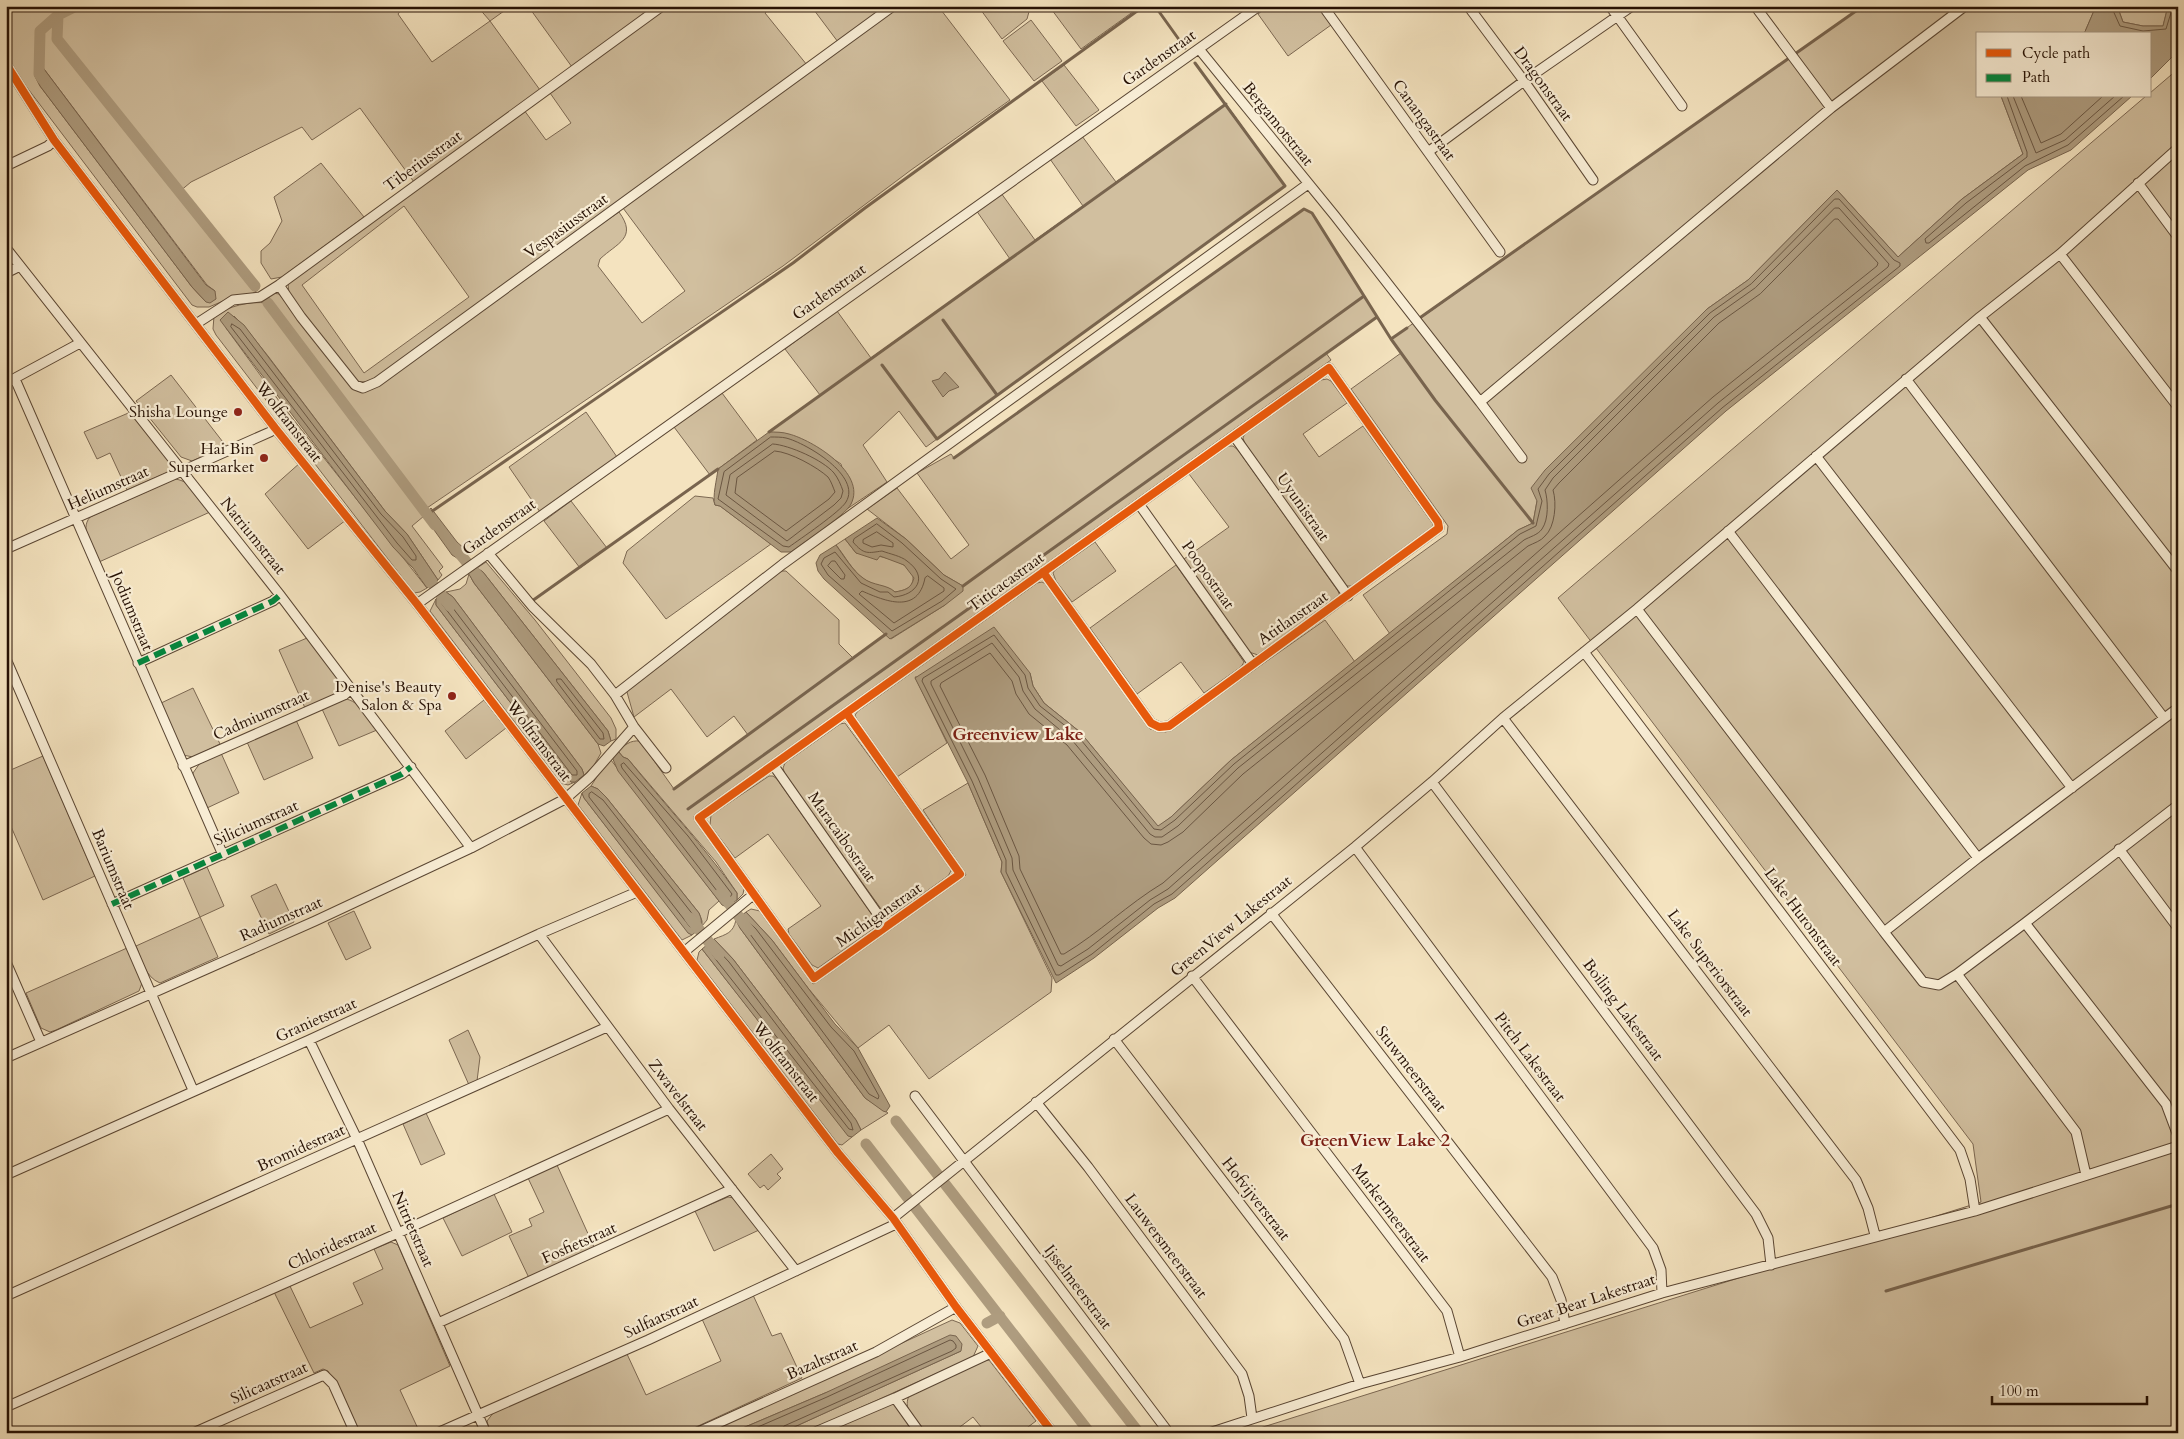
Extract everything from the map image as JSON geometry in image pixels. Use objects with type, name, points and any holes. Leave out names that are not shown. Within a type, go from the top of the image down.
[{"type":"street","name":"Tiberiusstraat","points":[[196,324],[233,300],[260,297],[279,285],[662,6]]},
{"type":"street","name":"Vespasiusstraat","points":[[279,285],[301,317],[355,384],[363,388],[377,382],[893,6]]},
{"type":"street","name":"Gardenstraat","points":[[417,604],[1259,6]]},
{"type":"street","name":"Canangastraat","points":[[1323,6],[1500,252]]},
{"type":"street","name":"Dragonstraat","points":[[1468,6],[1524,81],[1593,180]]},
{"type":"street","points":[[1610,6],[1682,106]]},
{"type":"street","points":[[1428,152],[1524,81],[1632,6]]},
{"type":"street","points":[[1755,6],[1831,108]]},
{"type":"street","points":[[1480,402],[1831,108],[1965,6]]},
{"type":"street","name":"Bergamotstraat","points":[[1199,48],[1335,216],[1522,458]]},
{"type":"street","name":"Wolframstraat","points":[[6,64],[54,140],[275,428],[417,604],[838,1153],[895,1219],[990,1353],[1054,1433]]},
{"type":"street","points":[[6,166],[48,146],[54,140]]},
{"type":"street","name":"GreenView Lakestraat","points":[[895,1219],[963,1159],[1355,847],[1432,782],[1503,718],[1637,609],[1906,379],[1980,317],[2060,254],[2178,148]]},
{"type":"street","points":[[2138,183],[2178,237]]},
{"type":"street","points":[[615,695],[783,564],[1308,184]]},
{"type":"street","name":"Natriumstraat","points":[[6,248],[280,595],[471,848]]},
{"type":"street","points":[[2060,254],[2178,407]]},
{"type":"street","points":[[6,273],[20,266]]},
{"type":"street","points":[[1980,317],[2178,570]]},
{"type":"street","points":[[11,381],[80,343]]},
{"type":"street","name":"Titicacastraat","points":[[699,818],[1329,368]]},
{"type":"street","name":"Atitlanstraat","points":[[1043,572],[1152,723],[1159,727],[1169,726],[1252,663],[1348,596],[1440,528],[1438,522],[1329,368]]},
{"type":"street","points":[[1906,379],[2164,718]]},
{"type":"street","name":"Jodiumstraat","points":[[11,381],[76,518],[223,855]]},
{"type":"street","name":"Heliumstraat","points":[[6,549],[270,432],[275,428]]},
{"type":"street","name":"Uyunistraat","points":[[1234,436],[1348,596]]},
{"type":"street","points":[[1816,456],[2072,788]]},
{"type":"street","name":"Poopostraat","points":[[1139,504],[1252,663]]},
{"type":"street","points":[[1728,531],[1978,858]]},
{"type":"street","points":[[488,553],[532,606],[591,664],[615,695],[634,727],[666,768]]},
{"type":"street","points":[[138,663],[272,601],[280,595]]},
{"type":"street","points":[[1637,609],[1923,982],[1939,985],[1956,974],[2178,805]]},
{"type":"street","name":"Lake Huronstraat","points":[[1584,652],[1960,1150],[1970,1179],[1975,1211]]},
{"type":"street","name":"Bariumstraat","points":[[6,659],[193,1090]]},
{"type":"street","name":"Cadmiumstraat","points":[[183,766],[344,695],[351,690]]},
{"type":"street","points":[[1884,932],[1978,858],[2178,708]]},
{"type":"street","name":"Michiganstraat","points":[[699,818],[814,978],[960,874],[847,714]]},
{"type":"street","name":"Lake Superiorstraat","points":[[1503,718],[1856,1180],[1868,1208],[1875,1236]]},
{"type":"street","name":"Radiumstraat","points":[[6,1058],[314,921],[471,848],[565,799],[590,777],[634,727]]},
{"type":"street","name":"Maracaibostraat","points":[[774,766],[886,926]]},
{"type":"street","name":"Siliciumstraat","points":[[112,904],[402,774],[411,767]]},
{"type":"street","name":"Boiling Lakestraat","points":[[1432,782],[1756,1214],[1768,1238],[1771,1265]]},
{"type":"street","name":"Pitch Lakestraat","points":[[1355,847],[1653,1248],[1661,1270],[1662,1293]]},
{"type":"street","points":[[2119,849],[2178,928]]},
{"type":"street","name":"Granietstraat","points":[[6,1175],[193,1090],[309,1040],[539,934],[637,892]]},
{"type":"street","points":[[684,952],[754,894]]},
{"type":"street","name":"Stuwmeerstraat","points":[[1271,913],[1552,1277],[1561,1300],[1565,1324]]},
{"type":"street","points":[[2024,923],[2166,1104],[2178,1136]]},
{"type":"street","name":"Zwavelstraat","points":[[539,934],[669,1109],[796,1271]]},
{"type":"street","points":[[6,962],[41,1042]]},
{"type":"street","points":[[1956,974],[2076,1132],[2086,1174]]},
{"type":"street","name":"Markermeerstraat","points":[[1192,976],[1447,1310],[1460,1357]]},
{"type":"street","name":"Bromidestraat","points":[[6,1296],[607,1027]]},
{"type":"street","name":"Hofvijverstraat","points":[[1114,1039],[1344,1339],[1360,1384]]},
{"type":"street","name":"Nitrietstraat","points":[[309,1040],[357,1139],[486,1433]]},
{"type":"street","name":"Ijsselmeerstraat","points":[[915,1096],[1169,1433]]},
{"type":"street","name":"Lauwersmeerstraat","points":[[1036,1102],[1242,1374],[1249,1396],[1252,1418]]},
{"type":"street","name":"Chloridestraat","points":[[6,1407],[398,1233],[669,1109]]},
{"type":"street","name":"Great Bear Lakestraat","points":[[1209,1433],[1360,1384],[1460,1357],[1662,1293],[1975,1211],[2178,1146]]},
{"type":"street","name":"Fosfietstraat","points":[[438,1323],[732,1189]]},
{"type":"street","name":"Sulfaatstraat","points":[[437,1433],[648,1340],[796,1271],[895,1219]]},
{"type":"street","name":"Bazaltstraat","points":[[696,1433],[876,1352],[956,1307]]},
{"type":"street","points":[[813,1433],[895,1398],[990,1353]]},
{"type":"street","name":"Silicaatstraat","points":[[193,1433],[324,1376],[333,1384],[355,1433]]},
{"type":"street","points":[[895,1398],[920,1433]]},
{"type":"shaded area","points":[[17,6],[404,6],[398,14],[432,62],[490,21],[540,90],[414,182],[360,108],[312,140],[302,127],[191,182],[179,192],[258,290],[250,295],[228,299],[209,307],[197,307],[192,305],[19,77],[6,54],[6,11]],"holes":[[[41,65],[207,285],[215,291],[206,302],[192,287],[40,86],[35,76],[37,66]]]},
{"type":"shaded area","points":[[477,6],[511,6],[490,21]]},
{"type":"shaded area","points":[[528,6],[657,6],[572,67]]},
{"type":"shaded area","points":[[668,6],[773,6],[765,13],[807,65],[372,381],[360,382],[353,379],[289,293],[288,284],[524,110],[546,140],[571,123],[550,93]],"holes":[[[404,206],[469,297],[364,373],[302,285]]]},
{"type":"shaded area","points":[[811,6],[887,6],[838,42]]},
{"type":"shaded area","points":[[899,6],[938,6],[1010,100],[911,170],[783,266],[424,510],[424,516],[412,526],[443,567],[439,571],[442,575],[438,580],[407,534],[385,511],[268,356],[234,316],[226,328],[282,405],[427,588],[414,593],[216,335],[213,329],[214,316],[226,309],[240,305],[268,303],[269,297],[273,293],[279,294],[360,390],[619,212],[624,221],[626,234],[618,244],[600,259],[598,266],[642,323],[685,291],[623,208]]},
{"type":"shaded area","points":[[978,6],[1029,6],[1030,8],[1027,19],[1002,39]]},
{"type":"shaded area","points":[[1049,6],[1141,6],[1081,49]]},
{"type":"shaded area","points":[[1269,6],[1317,6],[1331,25],[1288,56],[1258,14]]},
{"type":"shaded area","points":[[1863,6],[2096,6],[2085,32],[1976,32],[1976,98],[2002,98],[2023,154],[1962,199],[1898,257],[1837,190],[1748,280],[1707,309],[1537,501],[1533,523],[1518,530],[1390,634],[1363,595],[1447,534],[1448,526],[1351,389],[1401,353],[1391,339]]},
{"type":"shaded area","points":[[2115,6],[2168,6],[2163,26],[2143,26],[2123,22]]},
{"type":"shaded area","points":[[1031,20],[1062,61],[1034,81],[1003,41]]},
{"type":"shaded area","points":[[1064,65],[1099,110],[1076,126],[1042,81]]},
{"type":"shaded area","points":[[2178,69],[2178,1433],[1244,1433],[1981,1202],[1973,1144],[1558,598],[2144,98],[2152,98],[2152,91]]},
{"type":"shaded area","points":[[1226,104],[1285,186],[926,447],[899,411],[863,445],[887,482],[841,513],[851,504],[841,464],[799,439],[780,433],[769,432],[820,395],[785,349],[837,311],[871,358],[1010,259],[976,210],[1001,193],[1035,240],[1083,206],[1050,159],[1082,136],[1116,182]]},
{"type":"shaded area","points":[[321,163],[364,217],[282,277],[271,279],[261,263],[261,251],[270,243],[282,221],[274,197]]},
{"type":"shaded area","points":[[1304,209],[1312,213],[1377,317],[1326,353],[1331,360],[694,816],[744,889],[743,894],[737,900],[737,893],[716,862],[628,759],[623,757],[618,751],[630,742],[640,741],[674,789],[748,735],[734,716],[707,737],[671,689],[634,717],[627,692],[630,686],[781,571],[786,571],[839,620],[839,644],[853,658],[886,634],[891,639],[945,605],[963,586],[944,575],[906,539],[867,509],[897,488],[951,559],[969,545],[917,473],[951,454],[954,458]]},
{"type":"shaded area","points":[[171,375],[226,446],[192,461],[181,457],[136,401]]},
{"type":"shaded area","points":[[1327,379],[1331,381],[1347,403],[1303,434],[1319,457],[1363,426],[1433,524],[1433,529],[1355,586],[1346,586],[1245,444],[1243,438],[1245,433],[1321,380]]},
{"type":"shaded area","points":[[722,393],[757,440],[710,475],[674,427]]},
{"type":"shaded area","points":[[133,411],[171,462],[169,471],[166,473],[127,490],[110,453],[97,459],[84,432]]},
{"type":"shaded area","points":[[586,412],[617,457],[540,512],[509,467]]},
{"type":"shaded area","points":[[1228,446],[1233,446],[1238,450],[1340,596],[1258,655],[1249,652],[1184,559],[1229,527],[1189,474]]},
{"type":"shaded area","points":[[301,462],[346,520],[308,549],[265,494]]},
{"type":"shaded area","points":[[175,479],[181,480],[191,487],[210,512],[99,562],[86,534],[87,522],[90,517]]},
{"type":"shaded area","points":[[695,496],[713,498],[715,505],[720,506],[771,544],[666,619],[623,563],[627,551]]},
{"type":"shaded area","points":[[571,501],[607,548],[580,568],[544,521]]},
{"type":"shaded area","points":[[845,539],[856,553],[891,559],[907,567],[912,573],[913,580],[911,586],[895,592],[865,580],[853,568],[836,545]]},
{"type":"shaded area","points":[[1095,542],[1116,571],[1072,602],[1056,581],[1053,573]]},
{"type":"shaded area","points":[[486,562],[535,620],[611,718],[616,729],[616,739],[611,741],[608,731],[483,572],[477,568]]},
{"type":"shaded area","points":[[1176,565],[1244,662],[1241,667],[1204,693],[1181,662],[1137,694],[1090,628]]},
{"type":"shaded area","points":[[469,574],[598,744],[601,753],[593,767],[581,778],[584,775],[582,769],[453,597],[446,592],[460,589],[466,584]]},
{"type":"shaded area","points":[[1042,582],[1046,584],[1150,729],[1166,732],[1325,620],[1355,662],[1231,760],[1158,827],[1080,732],[1044,703],[1033,686],[1030,673],[915,677],[947,743],[897,777],[855,715],[1037,583]]},
{"type":"shaded area","points":[[436,599],[436,605],[571,782],[575,782],[568,785],[561,783],[430,611]]},
{"type":"shaded area","points":[[307,638],[337,677],[339,689],[331,696],[305,708],[279,650]]},
{"type":"shaded area","points":[[193,688],[220,744],[193,757],[183,755],[159,704]]},
{"type":"shaded area","points":[[345,699],[359,706],[377,730],[339,746],[322,709]]},
{"type":"shaded area","points":[[484,700],[506,728],[466,759],[445,731]]},
{"type":"shaded area","points":[[296,720],[313,758],[264,780],[247,742]]},
{"type":"shaded area","points":[[845,723],[949,865],[951,871],[948,876],[893,915],[888,916],[884,913],[785,775],[783,768],[785,763],[840,724]]},
{"type":"shaded area","points":[[221,753],[239,793],[207,808],[193,779],[193,773],[200,763]]},
{"type":"shaded area","points":[[43,756],[95,876],[43,900],[6,815],[6,772]]},
{"type":"shaded area","points":[[611,760],[719,901],[709,910],[707,920],[702,926],[699,913],[606,797],[598,789],[591,786],[605,764]]},
{"type":"shaded area","points":[[769,776],[777,779],[878,923],[876,927],[818,968],[812,965],[789,934],[788,929],[821,906],[768,834],[735,858],[710,825],[711,815]]},
{"type":"shaded area","points":[[968,783],[1002,862],[1001,872],[1052,978],[1051,992],[929,1079],[889,1025],[858,1048],[808,988],[772,940],[746,912],[751,909],[760,911],[813,984],[966,875],[923,810]]},
{"type":"shaded area","points":[[582,793],[692,935],[682,940],[578,805]]},
{"type":"shaded area","points":[[207,867],[224,906],[200,917],[183,878]]},
{"type":"shaded area","points":[[276,884],[294,922],[269,934],[251,896]]},
{"type":"shaded area","points":[[354,911],[371,948],[346,960],[328,923]]},
{"type":"shaded area","points":[[200,917],[218,957],[160,983],[151,977],[136,946]]},
{"type":"shaded area","points":[[736,920],[865,1098],[888,1113],[861,1130],[856,1120],[733,959],[714,939],[729,932]]},
{"type":"shaded area","points":[[127,948],[142,983],[139,991],[56,1030],[50,1032],[41,1028],[26,993]]},
{"type":"shaded area","points":[[702,949],[848,1135],[852,1137],[842,1145],[838,1144],[697,960]]},
{"type":"shaded area","points":[[468,1030],[480,1057],[477,1081],[469,1085],[449,1040]]},
{"type":"shaded area","points":[[426,1113],[445,1154],[421,1165],[403,1124]]},
{"type":"shaded area","points":[[771,1154],[783,1169],[777,1174],[781,1178],[768,1190],[764,1185],[760,1188],[748,1174]]},
{"type":"shaded area","points":[[557,1165],[594,1247],[529,1278],[509,1236],[532,1226],[529,1219],[544,1212],[528,1178]]},
{"type":"shaded area","points":[[494,1194],[512,1232],[462,1256],[443,1218]]},
{"type":"shaded area","points":[[728,1197],[734,1198],[759,1230],[714,1251],[695,1211]]},
{"type":"shaded area","points":[[391,1242],[398,1245],[450,1366],[400,1390],[420,1433],[359,1433],[328,1371],[323,1369],[314,1373],[274,1292],[289,1284],[310,1328],[363,1304],[353,1283],[383,1269],[374,1249]]},
{"type":"shaded area","points":[[753,1295],[772,1336],[781,1333],[802,1378],[683,1433],[490,1433],[487,1421],[494,1412],[627,1354],[646,1395],[721,1361],[702,1319]]},
{"type":"shaded area","points":[[952,1320],[960,1323],[978,1346],[973,1357],[804,1433],[781,1433],[961,1351],[825,1393],[731,1433],[707,1433]]},
{"type":"shaded area","points":[[989,1360],[1036,1421],[1020,1433],[986,1433],[973,1417],[952,1433],[926,1433],[909,1411],[907,1401],[909,1396]]},
{"type":"shaded area","points":[[889,1404],[895,1404],[916,1433],[823,1433]]},
{"type":"water","points":[[2096,6],[2115,6],[2123,22],[2143,26],[2163,26],[2168,6],[2178,6],[2177,52],[2152,77],[2152,32],[2085,32]]},
{"type":"water","points":[[41,65],[206,285],[215,291],[216,299],[210,303],[206,302],[192,287],[40,86],[35,76],[37,66]]},
{"type":"water","points":[[2002,98],[2130,98],[2071,150],[2028,170],[1726,411],[1175,898],[1158,908],[1094,958],[1056,983],[1001,872],[1002,862],[968,783],[915,678],[994,627],[1030,673],[1033,686],[1044,703],[1080,732],[1158,826],[1171,817],[1231,760],[1518,530],[1533,523],[1537,501],[1531,488],[1545,470],[1707,309],[1748,280],[1837,190],[1898,257],[1962,199],[2023,154]]},
{"type":"water","points":[[228,312],[244,325],[385,511],[407,534],[438,580],[427,588],[413,568],[393,547],[220,320]]},
{"type":"water","points":[[945,372],[959,387],[949,391],[943,397],[932,381],[939,379]]},
{"type":"water","points":[[769,432],[782,432],[799,437],[823,451],[844,470],[851,481],[854,492],[851,504],[841,515],[791,552],[781,552],[720,506],[715,505],[714,502],[718,469]]},
{"type":"water","points":[[431,508],[457,542],[467,551],[468,558],[462,561],[452,555],[424,516]]},
{"type":"water","points":[[877,518],[906,539],[944,575],[963,586],[963,591],[945,605],[890,639],[824,579],[818,571],[816,563],[820,555],[836,545],[848,563],[867,581],[892,589],[895,592],[907,588],[911,585],[914,578],[904,565],[880,556],[877,560],[856,553],[845,539]]},
{"type":"water","points":[[477,568],[483,572],[608,731],[611,741],[604,746],[598,744],[474,583],[469,574]]},
{"type":"water","points":[[446,592],[453,597],[582,769],[584,775],[575,782],[571,782],[436,605],[436,599]]},
{"type":"water","points":[[618,751],[623,757],[628,759],[711,859],[737,893],[737,900],[727,907],[722,905],[618,771],[612,757]]},
{"type":"water","points":[[591,786],[598,789],[606,797],[699,913],[701,926],[692,935],[688,933],[584,798],[582,793]]},
{"type":"water","points":[[746,912],[772,940],[835,1024],[858,1048],[890,1106],[886,1112],[865,1098],[740,928],[736,920]]},
{"type":"water","points":[[714,939],[733,959],[856,1120],[861,1130],[852,1137],[848,1136],[702,949]]},
{"type":"water","points":[[950,1335],[956,1336],[962,1344],[961,1351],[781,1433],[731,1433],[825,1393]]},
{"type":"waterway","points":[[43,80],[39,74],[40,31],[58,15],[76,6]]},
{"type":"waterway","points":[[431,512],[793,263],[865,208],[1144,6]]},
{"type":"waterway","points":[[1155,6],[1185,48]]},
{"type":"waterway","points":[[1421,317],[1863,6]]},
{"type":"waterway","points":[[58,15],[57,39],[255,286]]},
{"type":"waterway","points":[[882,365],[937,439],[1285,186],[1195,63]]},
{"type":"waterway","points":[[769,432],[1226,104]]},
{"type":"waterway","points":[[954,458],[1304,209],[1312,213],[1391,339],[1435,400],[1533,523]]},
{"type":"waterway","points":[[963,586],[1364,296]]},
{"type":"waterway","points":[[268,303],[435,525]]},
{"type":"waterway","points":[[688,809],[1377,317]]},
{"type":"waterway","points":[[943,320],[997,395]]},
{"type":"waterway","points":[[1391,339],[1407,328]]},
{"type":"waterway","points":[[532,601],[718,469]]},
{"type":"waterway","points":[[455,548],[483,582]]},
{"type":"waterway","points":[[423,572],[450,606]]},
{"type":"waterway","points":[[674,789],[886,634]]},
{"type":"waterway","points":[[721,893],[749,930]]},
{"type":"waterway","points":[[690,918],[719,955]]},
{"type":"waterway","points":[[896,1121],[1139,1433]]},
{"type":"waterway","points":[[866,1144],[1090,1433]]},
{"type":"waterway","points":[[1886,1291],[2178,1204]]},
{"type":"waterway","points":[[987,1323],[1000,1316]]},
{"type":"marked path","points":[[138,663],[273,601],[280,595]]},
{"type":"marked path","points":[[112,904],[402,774],[411,767]]},
{"type":"cycle path","points":[[6,64],[54,140],[275,428],[417,604],[838,1153],[893,1218],[956,1307],[1053,1433]]},
{"type":"cycle path","points":[[847,714],[960,874],[814,978],[699,818],[1329,368],[1438,522],[1439,528],[1169,726],[1159,727],[1151,723],[1043,572]]},
{"type":"place","name":"Shisha Lounge","points":[[238,412]]},
{"type":"place","name":"Hai Bin Supermarket","points":[[264,458]]},
{"type":"place","name":"Denise's Beauty Salon & Spa","points":[[452,696]]},
{"type":"district","name":"Greenview Lake","points":[[1018,734]]},
{"type":"district","name":"GreenView Lake 2","points":[[1375,1140]]}]
